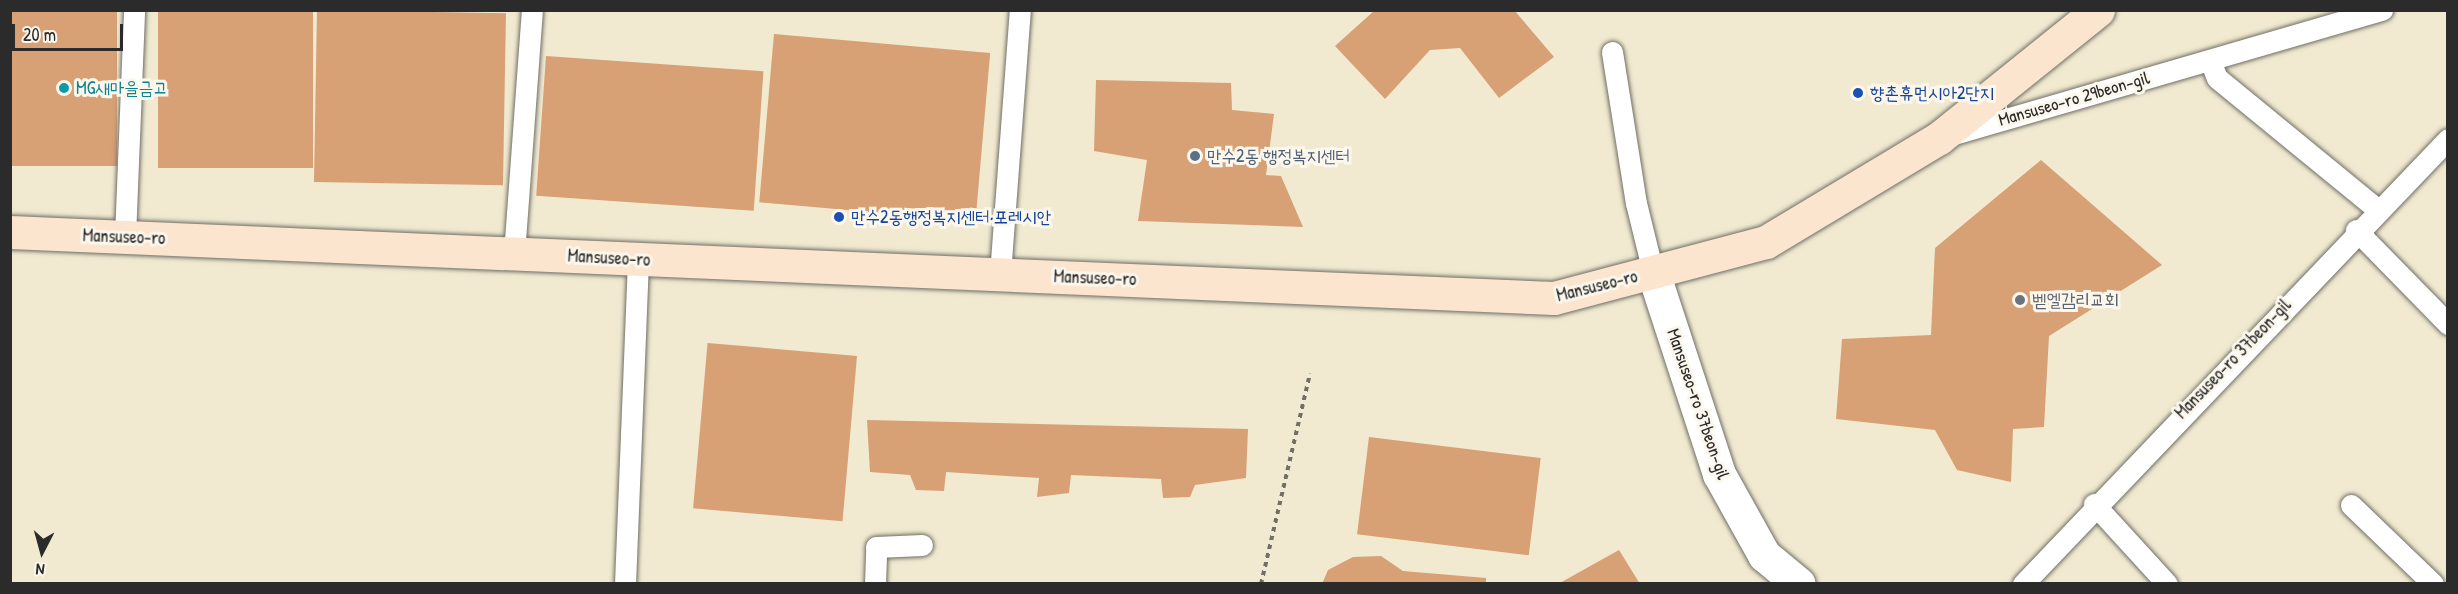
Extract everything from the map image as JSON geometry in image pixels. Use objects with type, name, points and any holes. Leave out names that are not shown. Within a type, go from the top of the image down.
[{"type":"street","name":"Mansuseo-ro","points":[[10,232],[1554,298],[1766,242],[1939,138],[2098,10]]},
{"type":"street","name":"Mansuseo-ro 37beon-gil","points":[[1653,272],[1719,474],[1764,555],[1799,584]]},
{"type":"lane","points":[[125,237],[134,10]]},
{"type":"lane","points":[[514,254],[532,10]]},
{"type":"lane","points":[[1000,274],[1020,10]]},
{"type":"lane","name":"Mansuseo-ro 29beon-gil","points":[[1939,138],[2382,10]]},
{"type":"lane","points":[[1612,52],[1636,202],[1653,272]]},
{"type":"lane","points":[[2210,60],[2217,78],[2377,209]]},
{"type":"lane","name":"Mansuseo-ro 37beon-gil","points":[[2023,584],[2094,504],[2356,230],[2448,139]]},
{"type":"lane","points":[[2356,230],[2448,324]]},
{"type":"lane","points":[[625,584],[638,259]]},
{"type":"lane","points":[[2094,504],[2167,584]]},
{"type":"lane","points":[[2351,505],[2433,584]]},
{"type":"lane","points":[[875,584],[876,547],[922,545]]},
{"type":"path","points":[[1261,584],[1310,374]]},
{"type":"building","name":"MG새마을금고","points":[[10,10],[117,10],[117,166],[10,166]]},
{"type":"building","points":[[158,10],[313,10],[313,168],[158,168]]},
{"type":"building","points":[[317,10],[506,13],[503,185],[314,182]]},
{"type":"building","points":[[1375,10],[1514,10],[1554,57],[1499,98],[1460,48],[1430,50],[1385,99],[1335,46]]},
{"type":"building","points":[[774,34],[990,53],[975,221],[759,202]]},
{"type":"building","points":[[546,56],[763,71],[754,211],[536,196]]},
{"type":"building","name":"만수2동 행정복지센터","points":[[1096,80],[1231,83],[1232,110],[1274,114],[1266,175],[1281,176],[1303,227],[1138,221],[1147,160],[1094,151]]},
{"type":"building","name":"벧엘감리교회","points":[[2041,160],[2162,265],[2049,336],[2044,427],[2013,429],[2011,482],[1957,470],[1935,430],[1836,419],[1842,339],[1931,335],[1935,248]]},
{"type":"building","points":[[708,343],[857,356],[843,521],[693,508]]},
{"type":"building","points":[[867,420],[1248,429],[1246,478],[1195,485],[1190,497],[1163,498],[1161,479],[1071,475],[1069,493],[1037,497],[1039,478],[946,472],[944,491],[916,490],[910,475],[870,472]]},
{"type":"building","points":[[1369,437],[1541,458],[1529,555],[1357,534]]},
{"type":"building","points":[[1619,550],[1640,584],[1558,584]]},
{"type":"building","points":[[1381,556],[1403,571],[1486,578],[1486,584],[1322,584],[1328,570],[1353,557]]},
{"type":"place","name":"MG새마을금고","points":[[64,88]]},
{"type":"place","name":"향촌휴먼시아2단지","points":[[1858,93]]},
{"type":"place","name":"만수2동 행정복지센터","points":[[1195,156]]},
{"type":"place","name":"만수2동행정복지센터·포레시안","points":[[839,217]]},
{"type":"place","name":"벧엘감리교회","points":[[2020,300]]}]
